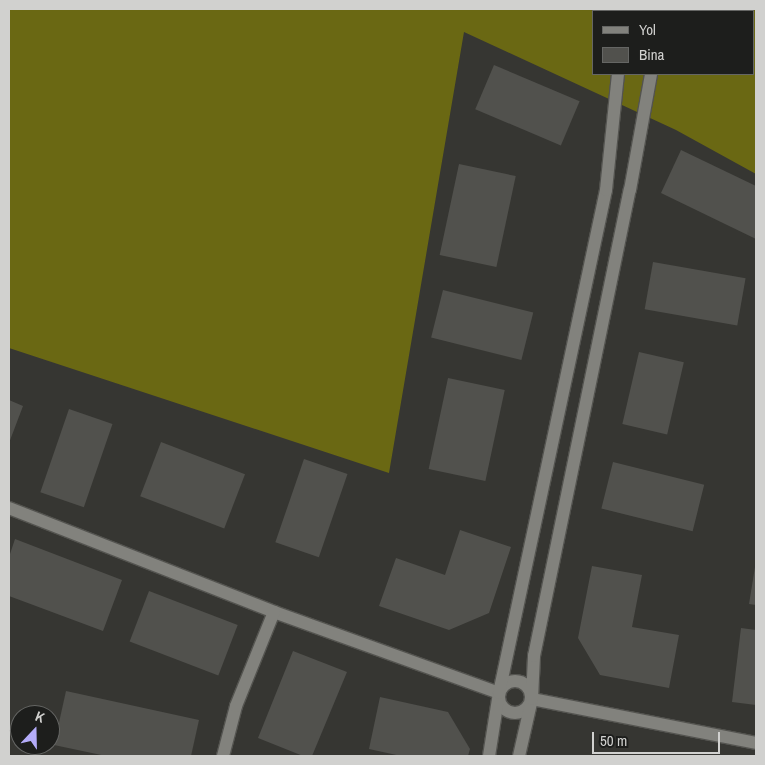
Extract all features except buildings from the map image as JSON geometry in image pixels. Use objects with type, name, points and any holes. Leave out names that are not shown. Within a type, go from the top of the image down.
[{"type":"street","points":[[489,756],[499,693],[606,190],[618,75]]},
{"type":"street","points":[[519,756],[532,699],[534,656],[630,190],[651,75]]},
{"type":"street","points":[[9,508],[274,612],[499,693]]},
{"type":"street","points":[[223,756],[236,706],[274,612]]},
{"type":"street","points":[[510,681],[521,681],[530,689],[532,699],[524,711],[510,713],[502,707],[499,693],[510,681]]},
{"type":"street","points":[[532,699],[756,743]]},
{"type":"shaded area","points":[[9,9],[756,9],[756,174],[676,130],[464,32],[389,473],[9,348]]}]
